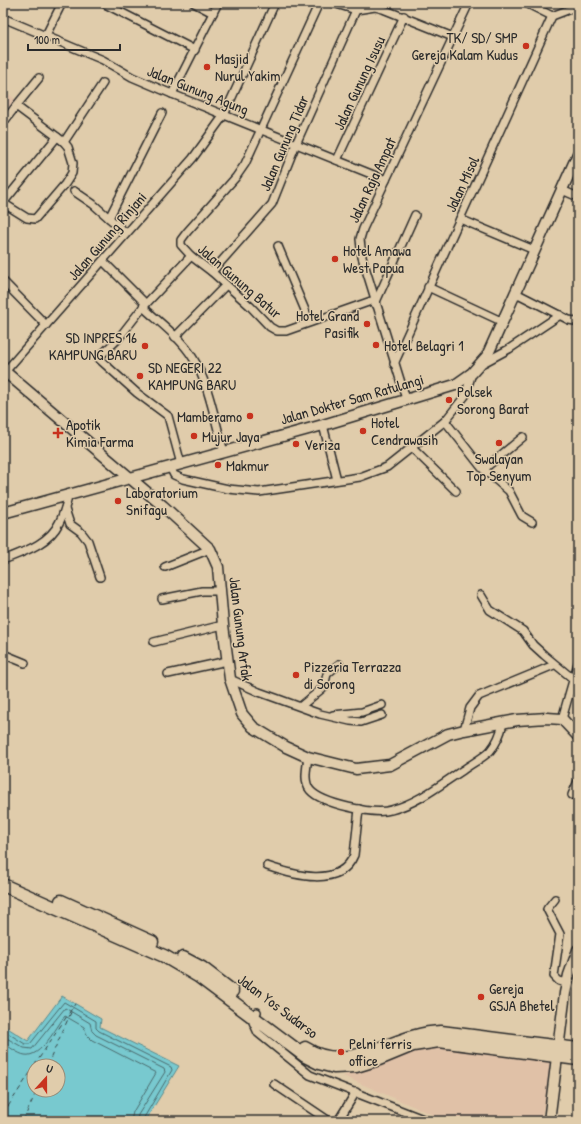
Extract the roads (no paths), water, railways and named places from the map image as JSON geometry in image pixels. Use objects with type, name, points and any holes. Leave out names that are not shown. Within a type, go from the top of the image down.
[{"type":"highway","name":"Jalan Yos Sudarso","points":[[3,877],[83,910],[202,968],[256,1015]]},
{"type":"highway","name":"Jalan Yos Sudarso","points":[[3,885],[164,956],[198,976],[311,1051],[336,1058],[361,1055],[425,1032],[458,1033],[558,1050],[578,1049]]},
{"type":"highway","points":[[558,1050],[578,1059]]},
{"type":"street","points":[[46,35],[62,3]]},
{"type":"street","points":[[103,3],[195,50]]},
{"type":"street","points":[[194,3],[213,13]]},
{"type":"street","points":[[172,94],[218,3]]},
{"type":"street","name":"Jalan Gunung Rinjani","points":[[4,372],[193,158],[224,115],[275,3]]},
{"type":"street","points":[[260,129],[319,3]]},
{"type":"street","points":[[332,3],[356,10],[375,7],[404,16],[453,37]]},
{"type":"street","name":"Jalan Raja Ampat","points":[[406,399],[362,257],[360,239],[363,229],[469,3]]},
{"type":"street","points":[[526,3],[552,16],[578,6]]},
{"type":"street","name":"Jalan Gunung Tidar","points":[[212,272],[272,204],[296,144],[356,10]]},
{"type":"street","name":"Jalan Gunung Isusu","points":[[337,160],[404,16]]},
{"type":"street","name":"Jalan Misol","points":[[394,364],[552,16]]},
{"type":"street","name":"Jalan Gunung Agung","points":[[3,18],[103,60],[132,77],[172,94],[386,180]]},
{"type":"street","points":[[3,123],[39,78]]},
{"type":"street","points":[[64,142],[103,83]]},
{"type":"street","points":[[15,108],[57,137],[64,142],[68,147],[71,158],[72,173],[37,217],[32,219],[27,218],[3,203],[57,137]]},
{"type":"street","points":[[110,218],[162,113]]},
{"type":"street","name":"Jalan Gunung Batur","points":[[260,129],[244,164],[236,177],[183,238],[181,242],[182,247],[226,284],[270,327],[277,331],[286,331],[375,302]]},
{"type":"street","name":"Jalan Dokter Sam Ratulangi","points":[[3,513],[323,424],[454,385],[472,373],[483,363],[493,345],[578,154]]},
{"type":"street","points":[[562,190],[578,197]]},
{"type":"street","points":[[74,191],[110,218],[126,233]]},
{"type":"street","points":[[375,302],[415,215]]},
{"type":"street","points":[[460,219],[534,250]]},
{"type":"street","points":[[278,246],[310,322]]},
{"type":"street","points":[[181,464],[168,416],[137,393],[98,358],[118,339],[144,306],[191,256]]},
{"type":"street","points":[[103,260],[192,357],[197,366],[224,452]]},
{"type":"street","points":[[3,281],[46,324]]},
{"type":"street","points":[[175,337],[226,284]]},
{"type":"street","points":[[428,287],[503,322]]},
{"type":"street","points":[[516,293],[572,321],[578,320]]},
{"type":"street","points":[[483,363],[509,349],[560,315]]},
{"type":"street","name":"Jalan Gunung Arfak","points":[[4,372],[163,506],[210,549],[218,567],[227,661],[234,693],[247,722],[286,747],[308,757],[347,768],[379,767],[390,765],[448,734],[533,718],[562,719]]},
{"type":"street","points":[[170,467],[174,475],[180,478],[243,491],[259,492],[360,477],[387,467],[445,421],[465,396],[472,373]]},
{"type":"street","points":[[445,421],[484,469],[508,491],[522,516],[532,522]]},
{"type":"street","points":[[323,424],[337,480]]},
{"type":"street","points":[[484,469],[523,437]]},
{"type":"street","points":[[412,448],[456,491]]},
{"type":"street","points":[[3,560],[41,543],[53,533],[60,523],[69,494]]},
{"type":"street","points":[[65,509],[70,524],[81,532],[88,541],[100,577]]},
{"type":"street","points":[[165,567],[210,549]]},
{"type":"street","points":[[162,599],[202,591],[220,591]]},
{"type":"street","points":[[481,595],[485,605],[490,610],[523,631],[533,645],[554,665],[572,678]]},
{"type":"street","points":[[154,642],[223,625]]},
{"type":"street","points":[[3,654],[25,663]]},
{"type":"street","points":[[168,674],[227,661]]},
{"type":"street","points":[[578,663],[572,678],[562,719],[578,736]]},
{"type":"street","points":[[301,706],[324,687],[327,674],[339,664]]},
{"type":"street","points":[[464,730],[470,708],[479,696],[554,665]]},
{"type":"street","points":[[230,678],[259,692],[320,714],[331,715],[362,712],[382,705]]},
{"type":"street","points":[[331,715],[350,721],[361,722],[382,715]]},
{"type":"street","points":[[308,757],[306,780],[310,790],[327,800],[359,809],[389,811],[408,804],[435,789],[489,752],[500,734],[503,723]]},
{"type":"street","points":[[572,795],[578,781]]},
{"type":"street","points":[[267,866],[285,872],[310,877],[334,873],[344,868],[351,861],[354,855],[359,809]]},
{"type":"street","points":[[555,899],[547,909],[560,934],[554,976],[567,983]]},
{"type":"street","points":[[549,1121],[567,983],[578,950]]},
{"type":"street","points":[[256,1015],[254,1026],[258,1034],[310,1075],[428,1121]]},
{"type":"street","points":[[274,1084],[329,1121]]},
{"type":"street","points":[[338,1121],[356,1092]]},
{"type":"water","points":[[62,996],[101,1019],[100,1027],[179,1066],[145,1121],[3,1121],[3,1025],[28,1041]]},
{"type":"place","name":"TK/ SD/ SMP Gereja Kalam Kudus","points":[[526,46]]},
{"type":"place","name":"Masjid Nurul Yakim","points":[[207,67]]},
{"type":"place","name":"Hotel Amawa West Papua","points":[[335,259]]},
{"type":"place","name":"Hotel Grand Pasifik","points":[[367,324]]},
{"type":"place","name":"Hotel Belagri 1","points":[[376,345]]},
{"type":"place","name":"SD INPRES 16 KAMPUNG BARU","points":[[145,346]]},
{"type":"place","name":"SD NEGERI 22 KAMPUNG BARU","points":[[140,376]]},
{"type":"place","name":"Polsek Sorong Barat","points":[[449,400]]},
{"type":"place","name":"Mamberamo","points":[[250,416]]},
{"type":"place","name":"Hotel Cendrawasih","points":[[363,431]]},
{"type":"place","name":"Apotik Kimia Farma","points":[[58,433]]},
{"type":"place","name":"Mujur Jaya","points":[[194,436]]},
{"type":"place","name":"Swalayan Top Senyum","points":[[499,443]]},
{"type":"place","name":"Veriza","points":[[296,444]]},
{"type":"place","name":"Makmur","points":[[218,465]]},
{"type":"place","name":"Laboratorium Snifagu","points":[[118,501]]},
{"type":"place","name":"Pizzeria Terrazza di Sorong","points":[[296,675]]},
{"type":"place","name":"Gereja GSJA Bhetel","points":[[481,997]]},
{"type":"place","name":"Pelni ferris office","points":[[341,1052]]}]
